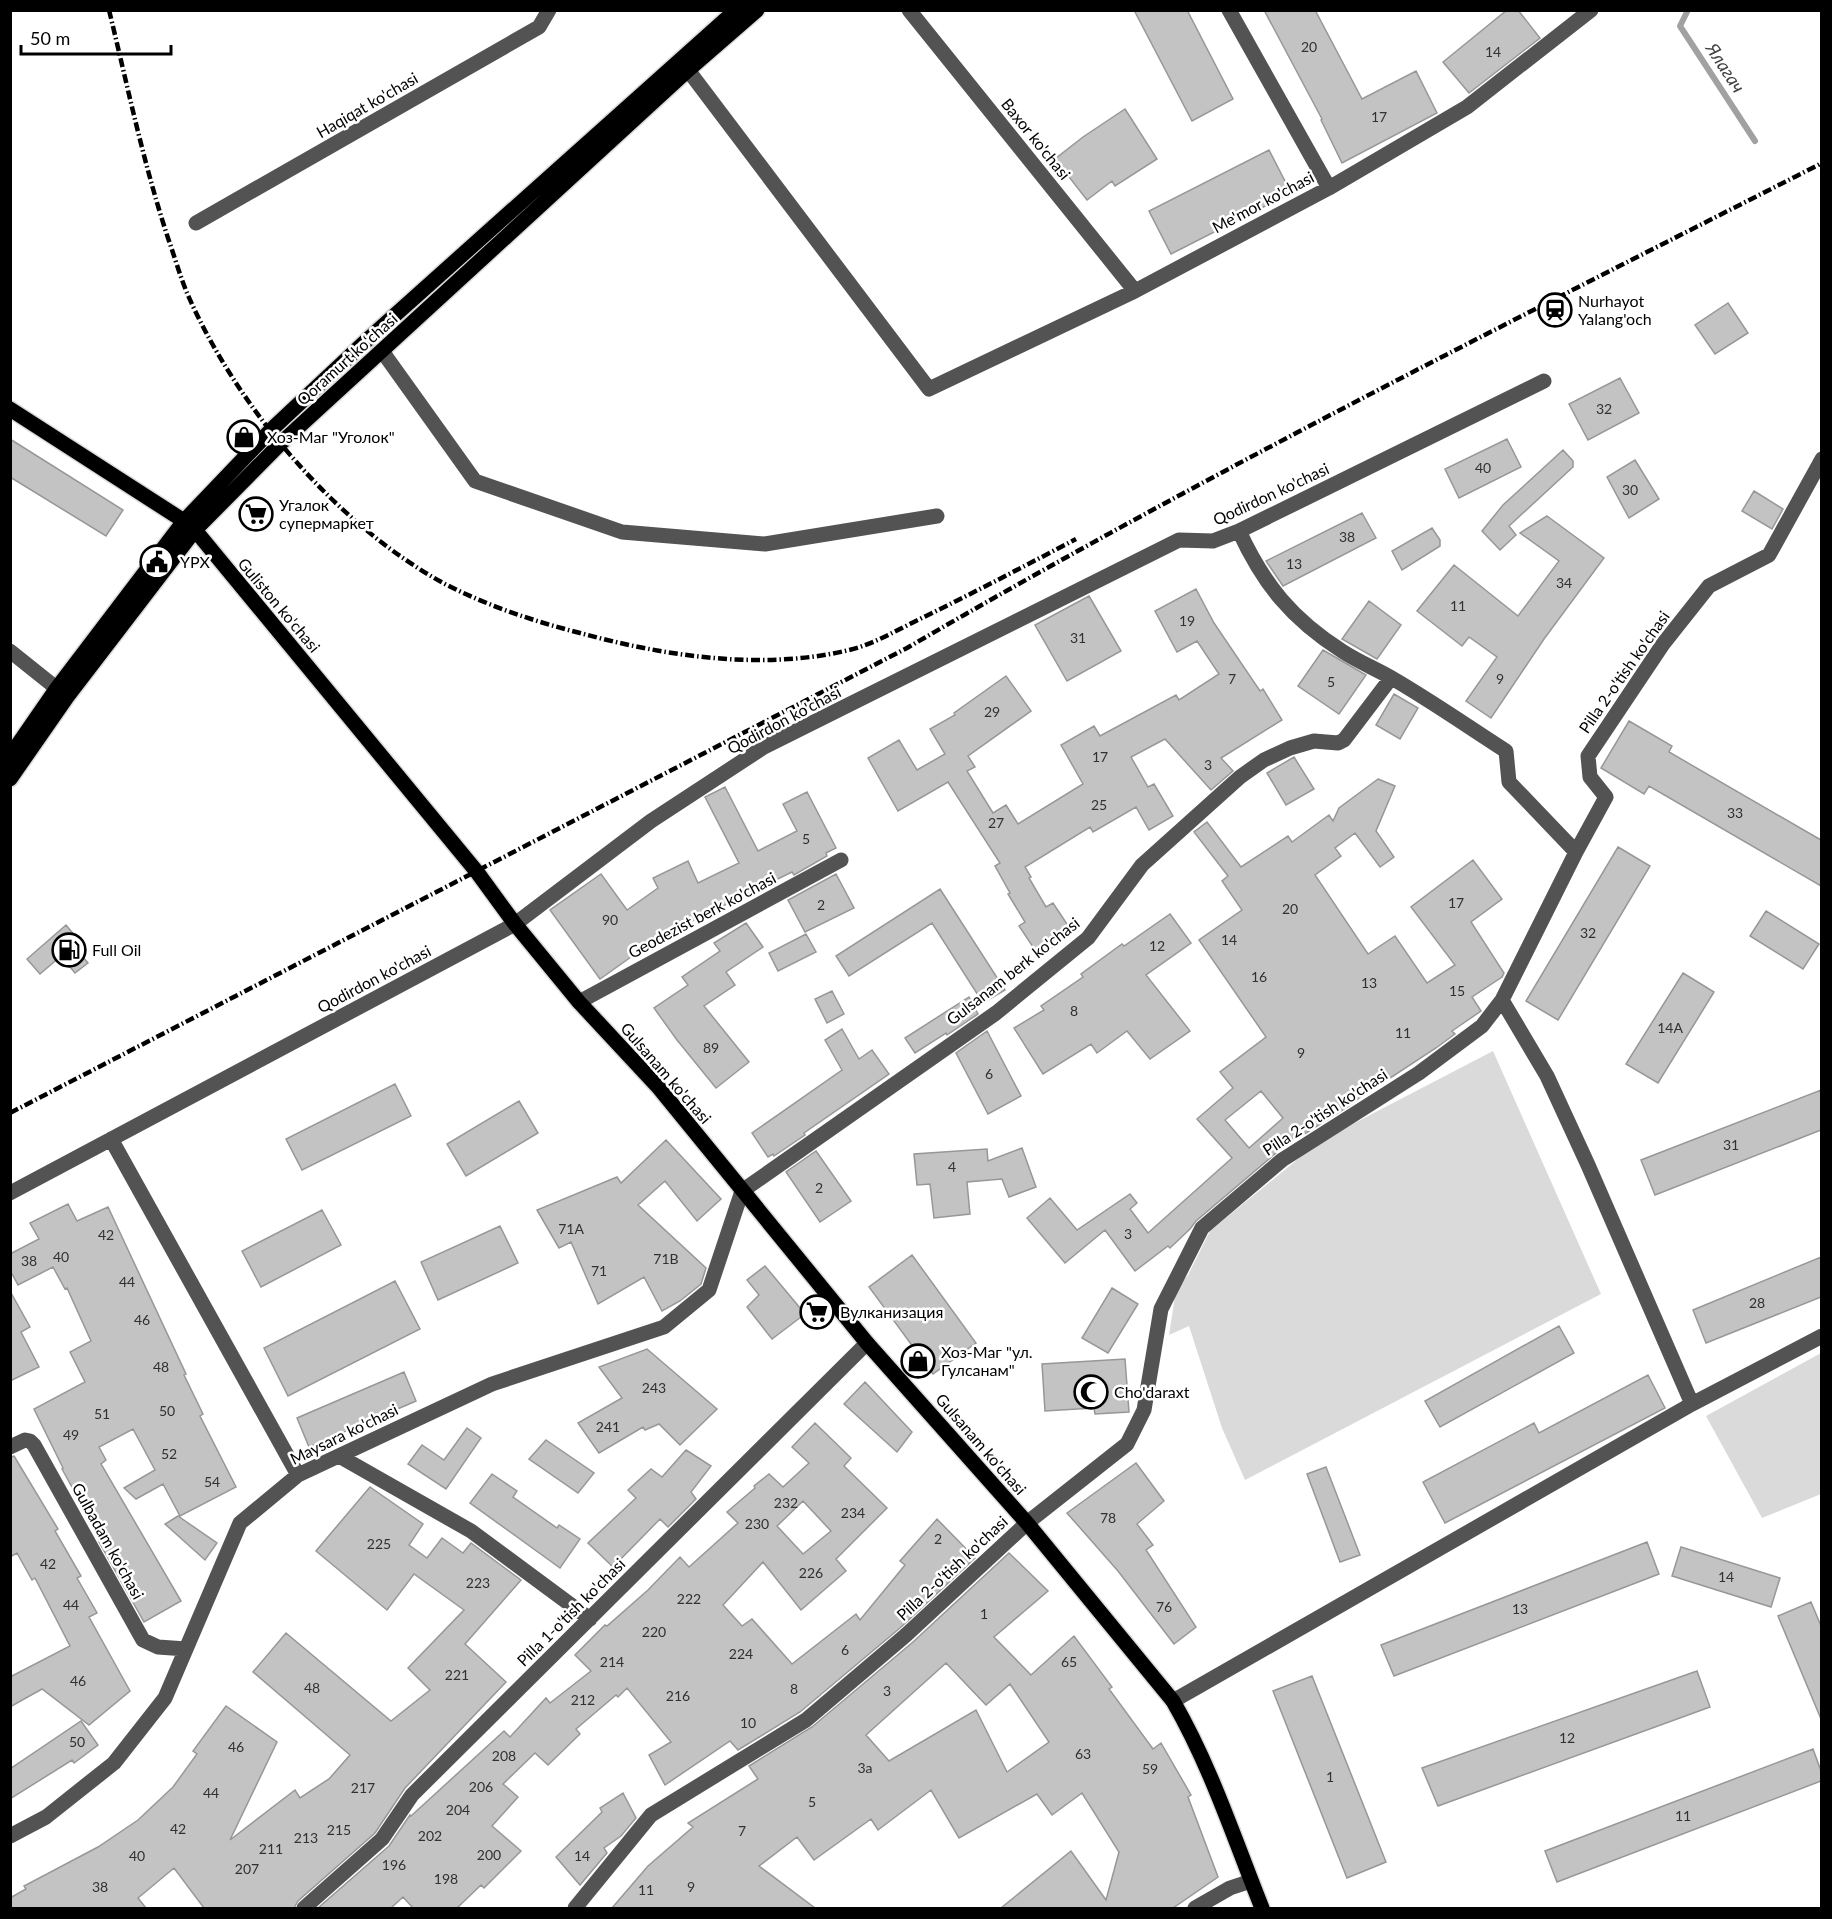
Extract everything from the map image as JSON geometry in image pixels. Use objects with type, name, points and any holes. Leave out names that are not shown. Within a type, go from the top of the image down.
[{"type":"main road","name":"Qoramurt koʻchasi","points":[[10,756],[62,693],[189,526],[271,430],[366,341],[736,10]]},
{"type":"main road","name":"Qoramurt koʻchasi","points":[[189,526],[688,70],[757,10]]},
{"type":"main road","name":"Guliston ko'chasi","points":[[10,409],[189,526],[477,872]]},
{"type":"main road","name":"Qoramurt koʻchasi","points":[[10,779],[62,693]]},
{"type":"main road","name":"Gulsanam ko'chasi","points":[[477,872],[515,924],[579,1002],[659,1088],[867,1343],[1027,1523],[1173,1701],[1206,1765],[1262,1908]]},
{"type":"street","name":"Haqiqat ko'chasi","points":[[196,223],[539,27],[549,10]]},
{"type":"street","name":"Baxor ko'chasi","points":[[909,10],[1135,291]]},
{"type":"street","points":[[1228,10],[1329,188]]},
{"type":"street","name":"Me'mor ko'chasi","points":[[688,70],[929,389],[1135,291],[1329,188],[1467,107],[1591,10]]},
{"type":"street","points":[[382,351],[475,481],[622,532],[765,544],[937,516]]},
{"type":"street","name":"Qodirdon ko'chasi","points":[[10,1193],[515,924],[651,820],[764,747],[1179,540],[1213,541],[1239,531],[1544,381]]},
{"type":"street","name":"Pilla 2-o'tish ko'chasi","points":[[575,1908],[651,1815],[806,1720],[906,1635],[1027,1523],[1127,1444],[1144,1410],[1161,1309],[1202,1228],[1282,1160],[1419,1073],[1482,1026],[1502,1000],[1606,796],[1590,777],[1588,756],[1663,644],[1708,586],[1768,555],[1821,459]]},
{"type":"street","points":[[1239,531],[1260,574],[1271,589],[1316,633],[1343,652],[1391,678],[1506,751],[1509,782],[1576,852]]},
{"type":"street","points":[[10,651],[62,693]]},
{"type":"street","name":"Gulsanam berk ko'chasi","points":[[742,1191],[996,1013],[1088,938],[1142,865],[1240,777],[1264,760],[1290,748],[1314,741],[1338,743],[1344,740],[1391,678]]},
{"type":"street","name":"Geodezist berk ko'chasi","points":[[579,1002],[841,860]]},
{"type":"street","points":[[1502,1000],[1552,1086],[1692,1404]]},
{"type":"street","points":[[111,1139],[298,1475]]},
{"type":"street","name":"Maysara ko'chasi","points":[[10,1836],[46,1816],[114,1763],[165,1698],[240,1523],[298,1475],[492,1384],[664,1327],[710,1290],[742,1191]]},
{"type":"street","points":[[1173,1701],[1692,1404],[1821,1336]]},
{"type":"street","name":"Pilla 1-o'tish ko'chasi","points":[[304,1908],[382,1839],[412,1795],[867,1343]]},
{"type":"street","name":"Gulbadam ko'chasi","points":[[10,1448],[25,1440],[34,1445],[142,1640],[158,1647],[186,1649]]},
{"type":"street","points":[[339,1456],[471,1531],[590,1619]]},
{"type":"street","points":[[1195,1908],[1230,1888],[1251,1881]]},
{"type":"shaded area","points":[[1493,1051],[1601,1294],[1245,1480],[1222,1428],[1189,1326],[1169,1335],[1176,1290],[1188,1275],[1210,1231],[1320,1141]]},
{"type":"shaded area","points":[[1821,1353],[1821,1494],[1762,1518],[1706,1416]]},
{"type":"building","points":[[1134,10],[1187,10],[1233,99],[1192,121]]},
{"type":"building","points":[[1264,10],[1315,10],[1362,99],[1416,71],[1437,113],[1342,163],[1322,119]]},
{"type":"building","points":[[1507,10],[1518,10],[1540,38],[1469,93],[1443,62]]},
{"type":"building","points":[[1125,109],[1157,159],[1115,186],[1112,181],[1087,200],[1055,159]]},
{"type":"building","points":[[1269,150],[1291,193],[1171,254],[1149,211]]},
{"type":"building","points":[[1728,303],[1748,333],[1715,354],[1695,325]]},
{"type":"building","points":[[1620,378],[1639,413],[1588,440],[1569,404]]},
{"type":"building","points":[[10,439],[123,510],[106,536],[10,477]]},
{"type":"building","points":[[1507,439],[1521,467],[1459,498],[1445,469]]},
{"type":"building","points":[[1563,450],[1573,461],[1573,467],[1509,526],[1516,535],[1500,550],[1482,531],[1503,505]]},
{"type":"building","points":[[1635,460],[1659,499],[1629,518],[1607,477]]},
{"type":"building","points":[[1754,491],[1783,509],[1772,529],[1742,511]]},
{"type":"building","points":[[1362,513],[1376,538],[1283,586],[1266,561]]},
{"type":"building","points":[[1547,516],[1604,558],[1544,639],[1491,718],[1466,701],[1497,657],[1469,637],[1462,646],[1417,611],[1454,565],[1518,616],[1559,561],[1520,533]]},
{"type":"building","points":[[1432,528],[1440,540],[1440,546],[1402,570],[1392,551]]},
{"type":"building","points":[[1196,589],[1214,623],[1260,691],[1263,689],[1282,720],[1221,758],[1233,771],[1211,790],[1165,739],[1131,757],[1148,787],[1154,784],[1173,816],[1149,830],[1136,807],[1093,832],[1090,827],[1025,867],[1046,907],[1053,903],[1073,933],[1039,956],[1019,926],[1025,922],[995,866],[1000,863],[948,782],[898,811],[868,758],[899,740],[917,770],[945,754],[930,729],[955,715],[954,713],[1006,676],[1031,711],[968,756],[975,767],[967,771],[993,813],[1006,805],[1018,824],[1083,784],[1061,745],[1094,726],[1100,736],[1176,695],[1179,700],[1219,674],[1197,641],[1177,652],[1155,611]]},
{"type":"building","points":[[1089,596],[1121,651],[1067,681],[1035,625]]},
{"type":"building","points":[[1369,601],[1401,625],[1377,659],[1342,639]]},
{"type":"building","points":[[1323,650],[1366,675],[1339,714],[1298,686]]},
{"type":"building","points":[[1394,694],[1418,708],[1400,739],[1376,725]]},
{"type":"building","points":[[1629,721],[1672,746],[1669,752],[1821,840],[1821,886],[1649,786],[1644,794],[1601,768]]},
{"type":"building","points":[[1294,757],[1314,789],[1286,805],[1267,773]]},
{"type":"building","points":[[1378,779],[1395,786],[1376,831],[1394,857],[1380,867],[1355,833],[1335,848],[1341,856],[1315,875],[1368,954],[1395,936],[1427,983],[1455,965],[1411,907],[1473,860],[1502,899],[1471,922],[1504,973],[1502,977],[1472,997],[1481,1011],[1452,1031],[1455,1034],[1384,1082],[1383,1079],[1349,1106],[1298,1138],[1296,1136],[1196,1221],[1170,1248],[1168,1246],[1135,1271],[1105,1230],[1065,1263],[1027,1218],[1050,1198],[1077,1230],[1130,1194],[1137,1203],[1130,1209],[1148,1233],[1232,1158],[1197,1119],[1233,1088],[1220,1072],[1266,1037],[1199,940],[1242,910],[1222,881],[1228,876],[1194,832],[1207,822],[1241,867],[1288,836],[1292,842],[1329,815],[1333,821],[1339,808]],"holes":[[[1261,1091],[1283,1118],[1249,1148],[1225,1120]]]},
{"type":"building","points":[[725,787],[758,851],[797,831],[783,804],[807,792],[836,848],[826,853],[827,856],[794,875],[792,872],[678,928],[676,925],[600,979],[550,910],[601,874],[627,910],[658,888],[653,878],[688,861],[698,883],[739,863],[705,797]]},
{"type":"building","points":[[1618,847],[1650,866],[1558,1020],[1526,1001]]},
{"type":"building","points":[[836,874],[854,908],[805,932],[788,900]]},
{"type":"building","points":[[940,889],[1005,990],[983,1003],[932,923],[849,976],[836,956]]},
{"type":"building","points":[[1766,911],[1819,944],[1803,969],[1750,936]]},
{"type":"building","points":[[1170,914],[1191,943],[1146,975],[1190,1031],[1150,1059],[1127,1031],[1097,1053],[1091,1044],[1043,1074],[1014,1028],[1044,1010],[1041,1006],[1083,977],[1081,974],[1122,944],[1124,946]]},
{"type":"building","points":[[746,923],[763,947],[726,972],[735,985],[704,1006],[749,1062],[716,1088],[654,1008],[688,985],[682,977],[720,951],[714,943]]},
{"type":"building","points":[[66,925],[80,942],[74,947],[88,963],[75,973],[61,956],[40,974],[27,959]]},
{"type":"building","points":[[806,934],[816,952],[778,971],[769,953]]},
{"type":"building","points":[[1683,973],[1714,992],[1658,1083],[1626,1064]]},
{"type":"building","points":[[832,991],[844,1014],[827,1023],[815,999]]},
{"type":"building","points":[[969,997],[978,1014],[915,1053],[905,1038]]},
{"type":"building","points":[[842,1029],[859,1059],[872,1050],[889,1074],[804,1133],[805,1135],[774,1156],[773,1154],[768,1157],[752,1133],[842,1070],[825,1040]]},
{"type":"building","points":[[987,1031],[1021,1096],[988,1114],[956,1053]]},
{"type":"building","points":[[395,1084],[411,1116],[302,1170],[286,1139]]},
{"type":"building","points":[[1821,1090],[1821,1130],[1655,1195],[1641,1160]]},
{"type":"building","points":[[519,1101],[538,1133],[466,1176],[447,1144]]},
{"type":"building","points":[[666,1140],[721,1199],[697,1221],[665,1181],[638,1205],[706,1268],[701,1284],[680,1301],[662,1311],[644,1277],[598,1304],[571,1242],[559,1248],[537,1210],[617,1177],[621,1183]]},
{"type":"building","points":[[1022,1148],[1036,1187],[1009,1197],[1002,1179],[967,1182],[970,1214],[934,1218],[930,1184],[917,1185],[914,1154],[987,1149],[988,1161]]},
{"type":"building","points":[[816,1151],[851,1201],[820,1222],[786,1172]]},
{"type":"building","points":[[68,1204],[77,1221],[108,1207],[186,1374],[184,1375],[203,1414],[200,1416],[236,1487],[180,1516],[163,1484],[136,1499],[124,1488],[155,1470],[133,1429],[99,1447],[106,1460],[101,1464],[181,1601],[144,1622],[99,1542],[101,1540],[62,1469],[34,1409],[85,1382],[70,1352],[91,1341],[67,1288],[65,1289],[53,1267],[18,1285],[10,1270],[10,1254],[39,1239],[30,1223]]},
{"type":"building","points":[[322,1210],[341,1245],[261,1287],[242,1251]]},
{"type":"building","points":[[500,1226],[518,1263],[438,1300],[421,1262]]},
{"type":"building","points":[[912,1255],[976,1343],[933,1374],[869,1287]]},
{"type":"building","points":[[1821,1257],[1821,1297],[1706,1343],[1693,1310]]},
{"type":"building","points":[[765,1266],[805,1314],[772,1339],[747,1307],[759,1295],[747,1280]]},
{"type":"building","points":[[395,1281],[420,1329],[288,1396],[264,1348]]},
{"type":"building","points":[[1112,1288],[1138,1304],[1108,1353],[1082,1338]]},
{"type":"building","points":[[10,1291],[30,1327],[21,1332],[39,1367],[10,1381]]},
{"type":"building","points":[[1559,1326],[1574,1353],[1440,1427],[1425,1401]]},
{"type":"building","points":[[647,1349],[717,1409],[680,1445],[659,1424],[645,1430],[643,1427],[599,1453],[578,1423],[622,1398],[599,1367]]},
{"type":"building","points":[[1125,1359],[1129,1412],[1095,1414],[1094,1408],[1045,1411],[1042,1364]]},
{"type":"building","points":[[404,1372],[416,1401],[309,1447],[297,1418]]},
{"type":"building","points":[[1648,1375],[1665,1408],[1445,1523],[1423,1482],[1534,1423],[1539,1433]]},
{"type":"building","points":[[865,1382],[912,1432],[897,1452],[844,1404]]},
{"type":"building","points":[[815,1423],[851,1458],[844,1466],[887,1508],[836,1559],[846,1571],[801,1610],[763,1562],[723,1605],[742,1626],[752,1619],[792,1664],[856,1614],[860,1620],[905,1565],[900,1561],[937,1519],[975,1558],[900,1628],[800,1712],[738,1750],[730,1741],[665,1785],[649,1755],[671,1742],[627,1688],[618,1697],[616,1695],[576,1729],[580,1734],[548,1765],[535,1753],[503,1784],[518,1797],[492,1826],[521,1851],[484,1888],[481,1885],[457,1908],[413,1908],[403,1897],[391,1908],[318,1908],[389,1846],[410,1815],[504,1731],[510,1737],[546,1698],[550,1703],[591,1671],[575,1655],[605,1625],[607,1626],[648,1590],[680,1557],[689,1567],[738,1523],[727,1512],[755,1488],[754,1486],[769,1474],[783,1487],[809,1463],[792,1447]],"holes":[[[803,1501],[831,1531],[803,1554],[777,1526]]]},
{"type":"building","points":[[467,1428],[481,1438],[446,1489],[408,1464],[422,1445],[444,1460]]},
{"type":"building","points":[[546,1440],[594,1473],[578,1493],[529,1459]]},
{"type":"building","points":[[686,1450],[711,1466],[691,1492],[696,1499],[668,1527],[660,1519],[613,1567],[588,1543],[636,1498],[628,1490],[651,1469],[662,1477]]},
{"type":"building","points":[[14,1456],[58,1529],[55,1531],[81,1576],[77,1578],[97,1613],[89,1617],[130,1691],[89,1725],[42,1689],[10,1707],[10,1677],[70,1646],[35,1578],[32,1580],[17,1553],[10,1557],[10,1457]]},
{"type":"building","points":[[1136,1463],[1164,1501],[1137,1524],[1153,1545],[1146,1550],[1196,1627],[1174,1644],[1118,1571],[1067,1513]]},
{"type":"building","points":[[1326,1467],[1360,1555],[1340,1562],[1307,1474]]},
{"type":"building","points":[[492,1474],[517,1491],[513,1497],[557,1528],[559,1525],[580,1539],[560,1568],[470,1503]]},
{"type":"building","points":[[370,1487],[423,1524],[409,1545],[427,1558],[442,1538],[463,1553],[471,1543],[521,1580],[465,1644],[506,1682],[405,1788],[375,1833],[298,1901],[294,1908],[204,1908],[174,1868],[138,1898],[146,1908],[10,1908],[10,1898],[26,1889],[24,1886],[98,1847],[138,1820],[173,1787],[197,1754],[193,1751],[226,1706],[277,1742],[230,1840],[295,1790],[300,1798],[329,1779],[350,1755],[253,1672],[286,1633],[391,1721],[430,1690],[408,1668],[464,1610],[414,1574],[387,1610],[316,1551]]},
{"type":"building","points":[[178,1516],[217,1543],[205,1560],[165,1524]]},
{"type":"building","points":[[1647,1542],[1659,1574],[1394,1676],[1381,1645]]},
{"type":"building","points":[[1681,1547],[1780,1578],[1771,1607],[1672,1576]]},
{"type":"building","points":[[1009,1553],[1048,1591],[994,1637],[1031,1675],[1074,1636],[1112,1687],[1109,1689],[1153,1749],[1161,1743],[1191,1795],[1188,1797],[1218,1877],[1173,1908],[1001,1908],[1071,1851],[1106,1900],[1119,1852],[1082,1793],[1052,1815],[1037,1794],[959,1838],[931,1790],[878,1830],[871,1819],[814,1860],[797,1837],[759,1866],[815,1908],[612,1908],[648,1866],[693,1827],[688,1823],[758,1779],[749,1766],[812,1727],[913,1642]],"holes":[[[946,1663],[986,1705],[1010,1684],[1049,1742],[1007,1772],[976,1710],[889,1761],[866,1735]]]},
{"type":"building","points":[[1811,1602],[1821,1626],[1821,1719],[1778,1616]]},
{"type":"building","points":[[1697,1671],[1710,1707],[1438,1806],[1422,1768]]},
{"type":"building","points":[[1312,1676],[1386,1862],[1347,1878],[1273,1691]]},
{"type":"building","points":[[81,1721],[98,1745],[74,1763],[72,1760],[10,1799],[10,1769]]},
{"type":"building","points":[[1813,1749],[1821,1771],[1821,1781],[1557,1882],[1545,1851]]},
{"type":"building","points":[[623,1793],[636,1818],[621,1836],[604,1848],[607,1853],[580,1885],[556,1857],[602,1812],[600,1808]]},
{"type":"waterway","name":"Ялагач","points":[[1688,10],[1680,26],[1755,141]]},
{"type":"railway","points":[[109,10],[160,213],[184,287],[208,336],[261,419],[328,496],[366,530],[405,559],[445,584],[511,612],[612,641],[679,654],[714,658],[783,659],[816,656],[867,644],[1076,539]]},
{"type":"railway","points":[[10,1113],[907,648],[1246,459],[1822,163]]},
{"type":"place","name":"Nurhayot Yalang'och","points":[[1555,310]]},
{"type":"place","name":"Хоз-Маг \"Уголок\"","points":[[244,437]]},
{"type":"place","name":"Угалок супермаркет","points":[[256,514]]},
{"type":"place","name":"YPX","points":[[157,562]]},
{"type":"place","name":"Full Oil","points":[[69,950]]},
{"type":"place","name":"Вулканизация","points":[[817,1312]]},
{"type":"place","name":"Хоз-Маг \"ул. Гулсанам\"","points":[[918,1361]]},
{"type":"place","name":"Cho'daraxt","points":[[1091,1392]]}]
